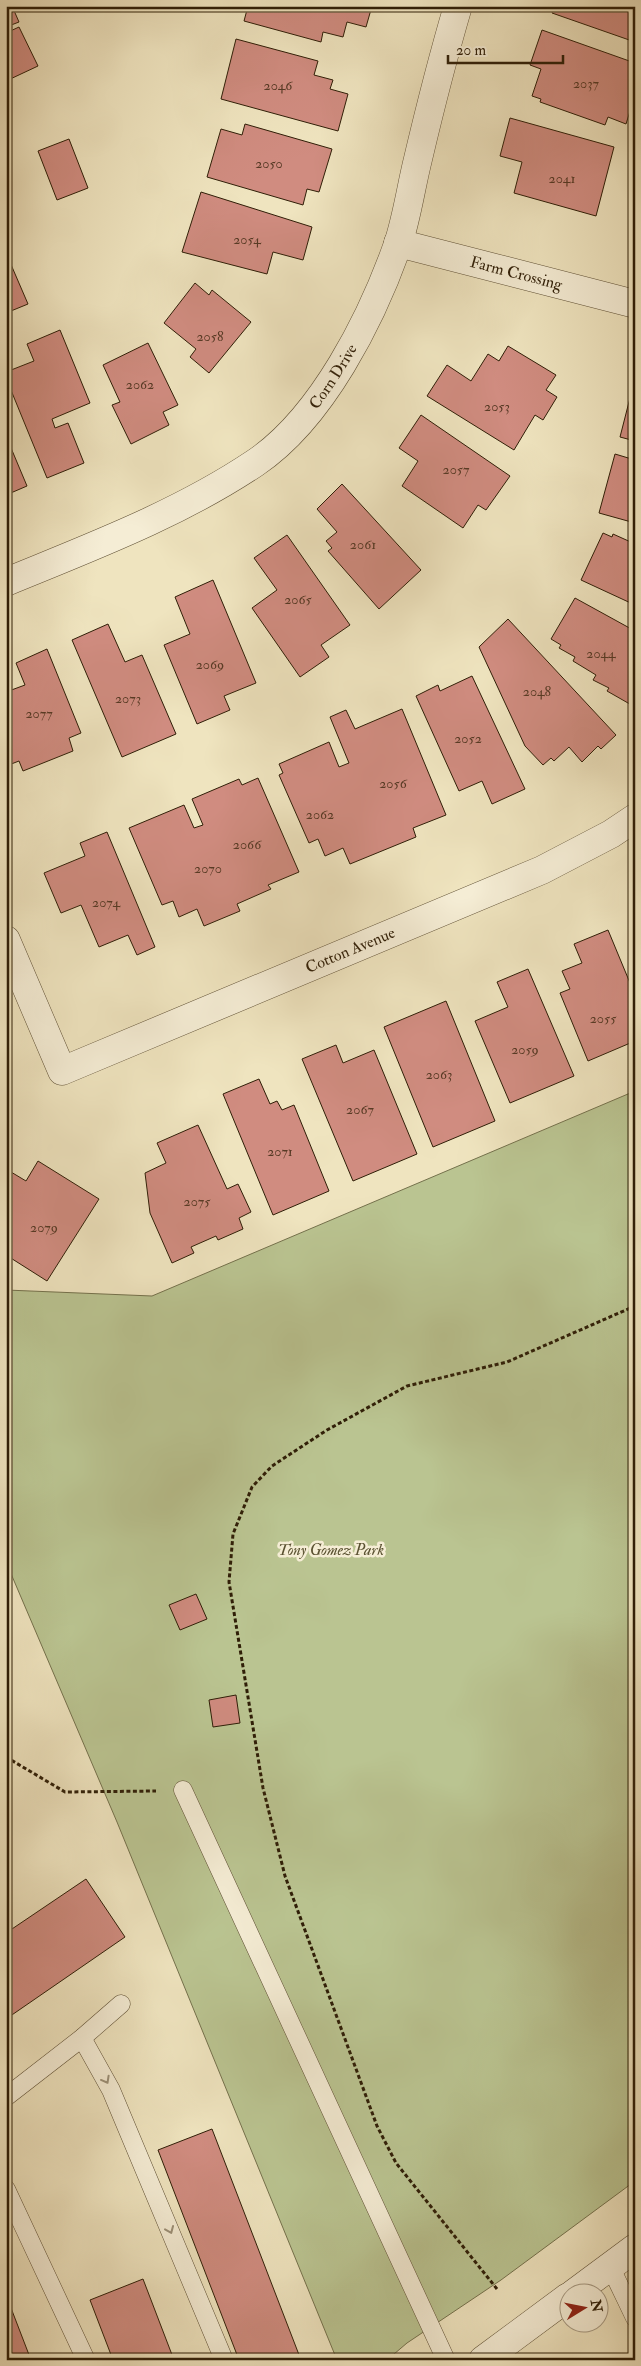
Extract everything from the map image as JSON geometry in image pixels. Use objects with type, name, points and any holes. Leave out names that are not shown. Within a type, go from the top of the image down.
[{"type":"street","name":"Corn Drive","points":[[6,582],[158,518],[256,462],[284,439],[336,374],[368,315],[398,243],[437,79],[458,6]]},
{"type":"street","name":"Farm Crossing","points":[[398,243],[635,304]]},
{"type":"street","name":"Cotton Avenue","points":[[6,940],[62,1071],[542,870],[611,834],[635,818]]},
{"type":"street","points":[[586,2284],[635,2248]]},
{"type":"street","points":[[483,2360],[558,2304]]},
{"type":"lane","points":[[182,1790],[446,2360]]},
{"type":"lane","points":[[6,2097],[82,2038],[121,2004]]},
{"type":"lane","points":[[82,2038],[111,2090],[224,2360]]},
{"type":"lane","points":[[6,2189],[86,2360]]},
{"type":"lane","points":[[610,2266],[635,2318]]},
{"type":"path","points":[[496,2289],[396,2163],[378,2126],[285,1876],[263,1788],[229,1582],[233,1534],[252,1487],[272,1466],[327,1430],[407,1386],[507,1362],[635,1306]]},
{"type":"path","points":[[6,1757],[65,1792],[182,1790]]},
{"type":"green space","name":"Tony Gomez Park","points":[[635,1091],[635,2181],[501,2280],[407,2343],[387,2360],[337,2360],[117,1822],[6,1562],[6,1290],[152,1296]]},
{"type":"building","points":[[6,6],[12,6],[19,22],[6,27]]},
{"type":"building","points":[[248,6],[372,6],[366,27],[347,22],[343,37],[323,32],[321,42],[244,21]]},
{"type":"building","points":[[555,6],[635,6],[635,42],[552,13]]},
{"type":"building","points":[[19,27],[38,66],[6,81],[6,33]]},
{"type":"building","points":[[542,30],[635,63],[635,109],[631,108],[626,124],[608,117],[605,125],[540,102],[541,99],[532,96],[541,69],[530,65]]},
{"type":"building","points":[[236,39],[318,61],[314,75],[333,80],[330,89],[348,94],[338,131],[221,99]]},
{"type":"building","points":[[510,118],[614,147],[596,216],[514,193],[522,162],[500,156]]},
{"type":"building","points":[[245,124],[332,149],[319,192],[307,189],[303,205],[207,177],[221,129],[242,135]]},
{"type":"building","points":[[69,139],[88,188],[57,200],[38,151]]},
{"type":"building","points":[[201,192],[312,227],[303,260],[273,252],[267,274],[182,252]]},
{"type":"building","points":[[6,253],[28,304],[6,313]]},
{"type":"building","points":[[195,283],[209,295],[212,290],[251,322],[209,373],[190,357],[196,349],[164,323]]},
{"type":"building","points":[[60,330],[90,403],[52,419],[55,428],[68,423],[84,463],[47,478],[6,378],[6,372],[34,361],[27,344]]},
{"type":"building","points":[[148,343],[178,405],[163,412],[169,425],[131,444],[112,405],[120,402],[103,365]]},
{"type":"building","points":[[508,346],[556,375],[546,390],[557,397],[543,420],[535,415],[514,450],[427,396],[447,365],[471,381],[488,354],[499,361]]},
{"type":"building","points":[[631,394],[635,395],[635,441],[620,437]]},
{"type":"building","points":[[421,415],[510,476],[486,510],[478,505],[463,528],[402,486],[418,461],[399,448]]},
{"type":"building","points":[[6,436],[27,486],[6,495]]},
{"type":"building","points":[[615,454],[635,460],[635,523],[599,513]]},
{"type":"building","points":[[342,484],[421,570],[379,609],[328,551],[332,548],[326,541],[337,532],[317,509]]},
{"type":"building","points":[[603,533],[612,537],[613,534],[633,543],[635,541],[635,605],[581,580]]},
{"type":"building","points":[[287,535],[350,625],[321,645],[329,657],[300,677],[252,608],[277,590],[254,558]]},
{"type":"building","points":[[213,580],[256,683],[224,696],[230,710],[197,724],[164,645],[190,634],[175,597]]},
{"type":"building","points":[[575,598],[635,631],[635,707],[607,691],[609,688],[593,680],[596,675],[573,661],[575,657],[559,648],[561,645],[551,639]]},
{"type":"building","points":[[508,619],[616,735],[601,749],[598,746],[582,762],[569,747],[554,761],[551,758],[543,765],[525,746],[479,647]]},
{"type":"building","points":[[108,624],[125,662],[142,655],[176,734],[122,757],[72,640]]},
{"type":"building","points":[[47,649],[81,733],[69,738],[73,751],[23,771],[19,761],[6,766],[6,692],[25,685],[16,663]]},
{"type":"building","points":[[472,676],[525,789],[492,804],[482,781],[459,791],[416,696],[438,685],[440,691]]},
{"type":"building","points":[[402,709],[446,815],[413,828],[416,837],[350,864],[343,848],[325,856],[318,839],[309,843],[279,775],[283,773],[279,764],[329,742],[339,767],[349,763],[330,717],[346,710],[355,729]]},
{"type":"building","points":[[258,778],[299,872],[268,885],[271,889],[237,904],[240,911],[204,926],[197,909],[179,917],[173,901],[162,905],[129,828],[184,805],[194,828],[203,825],[192,799],[239,779],[242,785]]},
{"type":"building","points":[[107,832],[155,947],[137,955],[128,935],[99,947],[81,905],[61,913],[44,873],[85,856],[80,843]]},
{"type":"building","points":[[608,930],[635,995],[635,1041],[588,1061],[560,993],[570,989],[562,971],[582,963],[574,944]]},
{"type":"building","points":[[528,969],[574,1076],[510,1103],[475,1021],[508,1007],[497,982]]},
{"type":"building","points":[[446,1001],[495,1121],[433,1147],[384,1027]]},
{"type":"building","points":[[336,1045],[343,1063],[374,1050],[417,1154],[353,1181],[302,1059]]},
{"type":"building","points":[[259,1079],[270,1104],[277,1101],[282,1110],[294,1105],[329,1191],[273,1215],[223,1094]]},
{"type":"building","points":[[198,1125],[227,1189],[238,1184],[251,1212],[239,1218],[243,1229],[218,1240],[216,1236],[191,1247],[194,1253],[172,1263],[150,1213],[145,1173],[166,1163],[157,1143]]},
{"type":"building","points":[[38,1161],[99,1199],[47,1281],[6,1255],[6,1169],[26,1181]]},
{"type":"building","points":[[196,1594],[207,1619],[180,1630],[169,1605]]},
{"type":"building","points":[[236,1695],[240,1723],[213,1727],[209,1700]]},
{"type":"building","points":[[86,1879],[125,1937],[6,2019],[6,1933]]},
{"type":"building","points":[[212,2129],[301,2360],[239,2360],[158,2150]]},
{"type":"building","points":[[143,2279],[174,2360],[113,2360],[90,2300]]},
{"type":"building","points":[[6,2295],[31,2360],[6,2360]]}]
